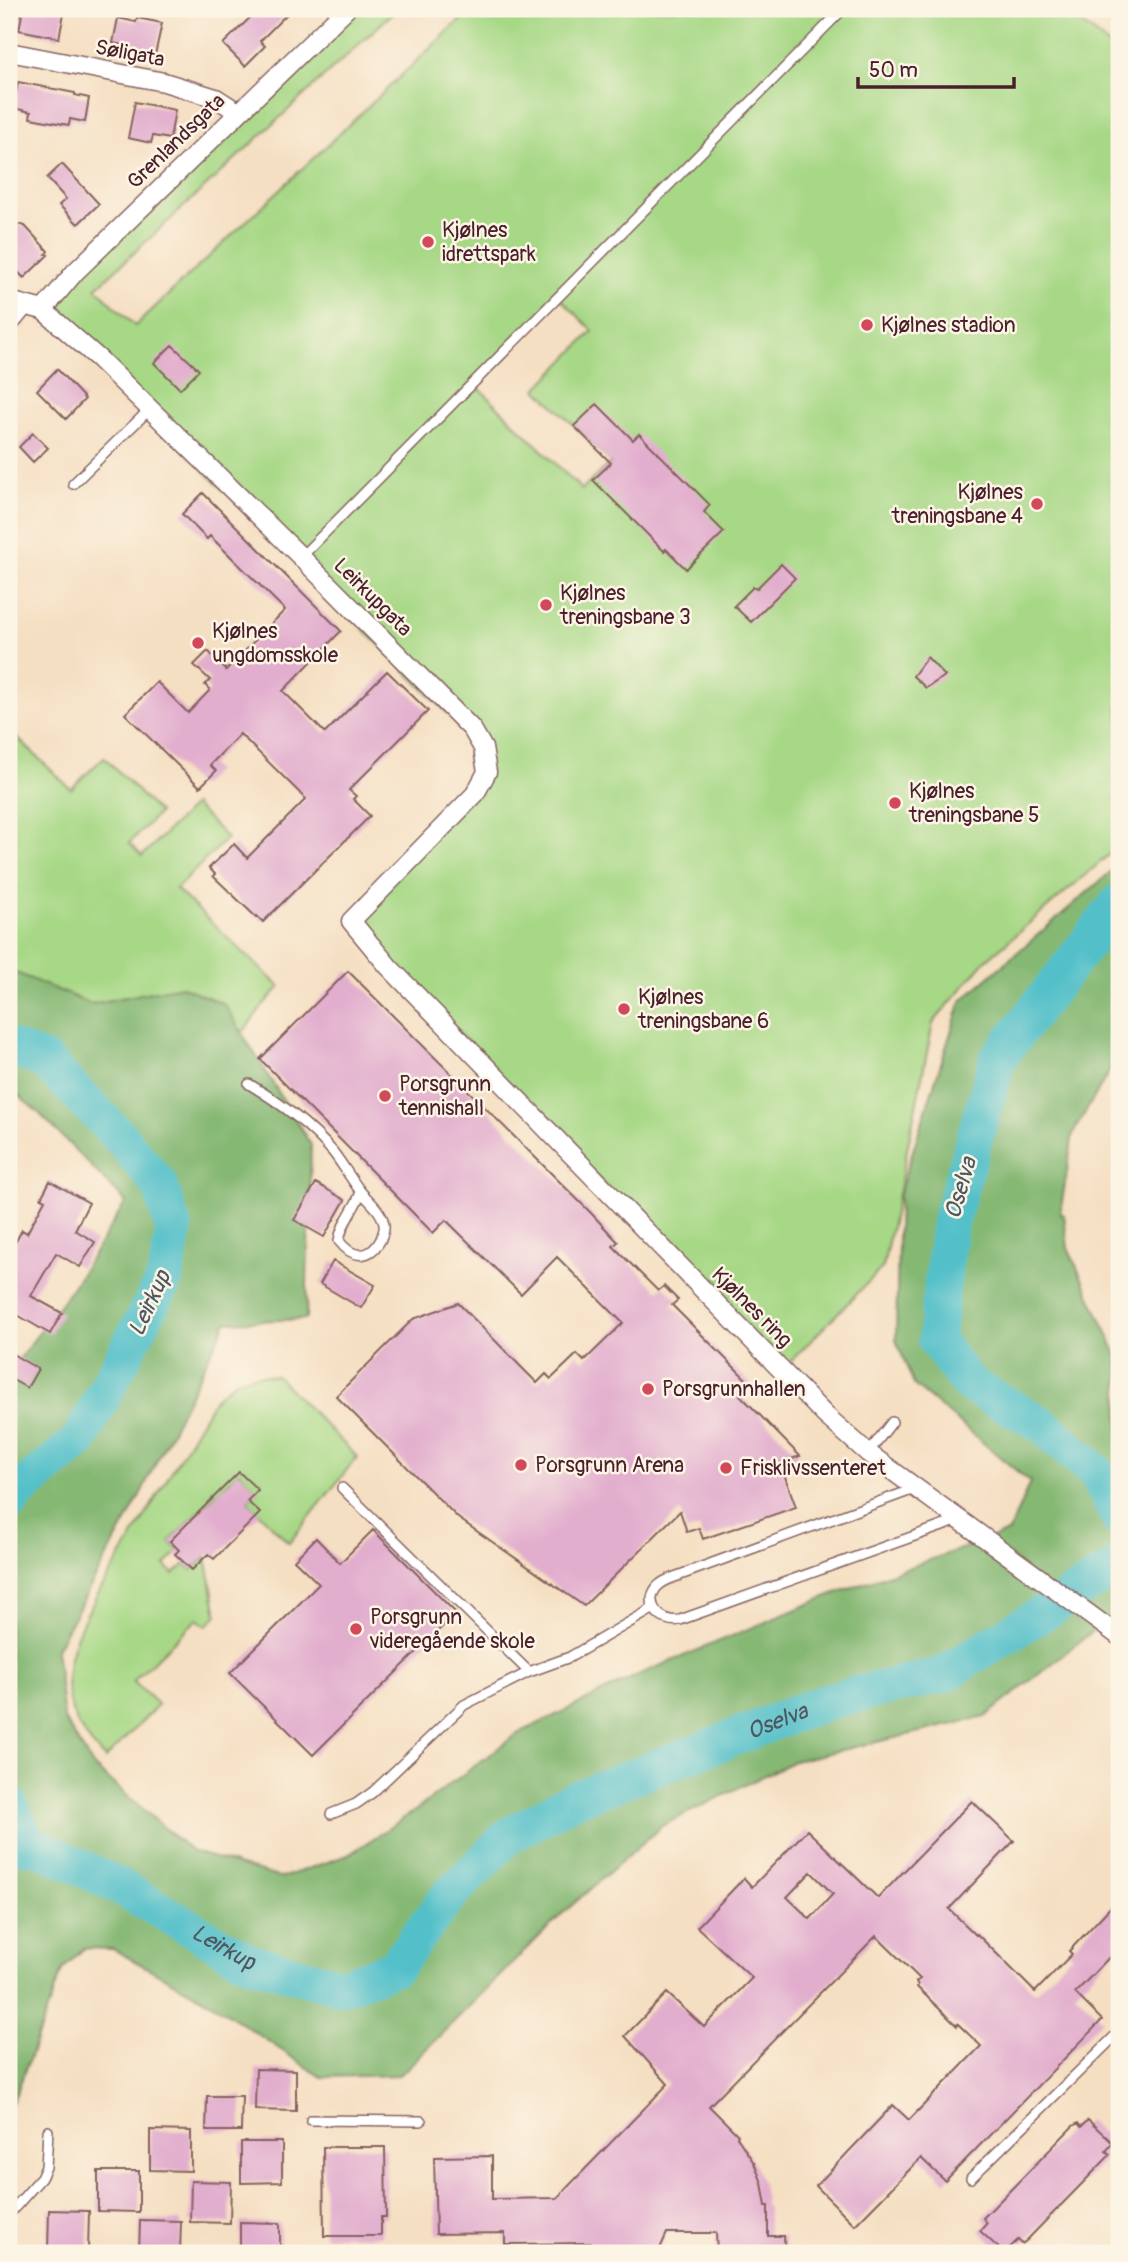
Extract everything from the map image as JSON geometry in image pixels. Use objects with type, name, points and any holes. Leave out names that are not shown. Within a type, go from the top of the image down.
[{"type":"street","name":"Grenlandsgata","points":[[43,310],[75,272],[346,9]]},
{"type":"street","name":"Søligata","points":[[9,52],[164,82],[216,98],[238,112]]},
{"type":"street","name":"Leirkupgata","points":[[17,303],[43,310],[121,380],[472,729],[483,748],[487,772],[475,793],[351,921],[389,967]]},
{"type":"street","points":[[9,324],[17,303]]},
{"type":"street","name":"Kjølnes ring","points":[[389,967],[825,1415],[868,1454],[1119,1636]]},
{"type":"lane","points":[[301,557],[843,9]]},
{"type":"lane","points":[[73,484],[149,410]]},
{"type":"lane","points":[[249,1084],[271,1097],[312,1131],[333,1152],[361,1192],[379,1212],[384,1224],[383,1235],[368,1254],[358,1255],[346,1250],[339,1241],[340,1232],[361,1192]]},
{"type":"lane","points":[[868,1454],[892,1422]]},
{"type":"lane","points":[[342,1488],[529,1672]]},
{"type":"lane","points":[[917,1488],[672,1578],[655,1589],[652,1602],[654,1608],[663,1619],[680,1620],[960,1519]]},
{"type":"lane","points":[[331,1814],[356,1804],[373,1792],[464,1705],[529,1672],[570,1657],[654,1608]]},
{"type":"lane","points":[[971,2178],[1119,2032]]},
{"type":"lane","points":[[311,2120],[421,2121]]},
{"type":"lane","points":[[9,2214],[41,2178],[46,2167],[48,2131]]},
{"type":"green space","points":[[346,9],[397,9],[96,288],[135,326],[472,9],[1049,9],[1078,21],[1119,55],[1119,846],[985,961],[933,1023],[883,1267],[782,1370],[351,921],[475,794],[483,748],[43,310]],"holes":[[[559,297],[593,331],[537,389],[611,462],[582,490],[474,383]]]},
{"type":"green space","points":[[9,730],[71,789],[104,757],[159,813],[129,843],[142,856],[194,805],[227,838],[176,889],[280,987],[244,1031],[227,1024],[117,1064],[9,982]]},
{"type":"green space","points":[[1119,865],[1119,1055],[1073,1133],[1060,1214],[1064,1215],[1068,1248],[1119,1359],[1119,1610],[985,1717],[794,1761],[663,1825],[563,1913],[400,2075],[321,2077],[210,2002],[113,1949],[84,1948],[62,1970],[9,2108],[9,1373],[74,1285],[126,1202],[39,1113],[9,1088],[9,970],[91,1004],[181,986],[224,1004],[311,1145],[306,1319],[226,1322],[132,1511],[56,1649],[64,1719],[93,1766],[191,1851],[281,1878],[348,1855],[416,1810],[517,1734],[638,1675],[828,1596],[1009,1532],[1030,1482],[914,1385],[896,1340],[899,1194],[961,1001]]},
{"type":"green space","points":[[256,1375],[277,1376],[357,1457],[289,1543],[247,1501],[257,1490],[239,1472],[170,1541],[179,1551],[165,1565],[174,1574],[185,1564],[192,1570],[206,1557],[217,1615],[206,1626],[197,1619],[133,1681],[158,1705],[105,1759],[77,1723],[70,1703],[67,1679],[74,1642],[91,1606],[215,1398],[237,1380]]},
{"type":"building","points":[[23,9],[65,9],[59,38],[19,30]]},
{"type":"building","points":[[259,9],[292,9],[260,41],[265,46],[245,66],[223,44]]},
{"type":"building","points":[[118,18],[136,22],[137,18],[162,23],[155,55],[113,43]]},
{"type":"building","points":[[18,82],[89,98],[85,122],[70,119],[69,125],[30,118],[31,112],[13,108]]},
{"type":"building","points":[[135,102],[175,110],[170,139],[153,136],[151,143],[128,138]]},
{"type":"building","points":[[62,164],[99,204],[78,224],[59,205],[66,199],[47,178]]},
{"type":"building","points":[[9,222],[25,226],[48,251],[48,255],[24,278],[9,263]]},
{"type":"building","points":[[172,345],[199,370],[180,389],[154,363]]},
{"type":"building","points":[[57,369],[85,399],[66,419],[37,390]]},
{"type":"building","points":[[597,404],[633,440],[639,434],[710,505],[704,512],[724,532],[686,569],[666,549],[664,551],[593,480],[611,463],[574,426]]},
{"type":"building","points":[[33,433],[48,448],[33,462],[19,447]]},
{"type":"building","points":[[203,493],[341,631],[283,691],[325,733],[387,671],[428,711],[349,790],[356,796],[353,799],[370,816],[263,922],[213,876],[215,874],[209,868],[234,844],[247,858],[306,799],[240,734],[210,765],[216,771],[200,787],[125,714],[157,682],[188,713],[210,690],[205,685],[210,680],[194,665],[208,651],[226,670],[285,610],[210,536],[207,539],[182,514]]},
{"type":"building","points":[[781,564],[795,578],[751,622],[734,606]]},
{"type":"building","points":[[927,657],[945,676],[926,688],[913,676]]},
{"type":"building","points":[[348,971],[590,1212],[618,1242],[613,1246],[658,1291],[664,1286],[678,1300],[672,1305],[751,1384],[740,1395],[800,1456],[780,1463],[796,1507],[703,1539],[699,1528],[687,1532],[680,1511],[584,1606],[458,1518],[336,1396],[413,1319],[458,1303],[537,1383],[546,1374],[551,1379],[577,1354],[584,1361],[623,1323],[557,1257],[521,1294],[446,1220],[433,1233],[260,1059]]},
{"type":"building","points":[[50,1181],[89,1203],[75,1230],[95,1242],[80,1267],[56,1253],[31,1296],[62,1313],[50,1334],[9,1310],[9,1254],[22,1230],[27,1233],[45,1200],[41,1198]]},
{"type":"building","points":[[316,1183],[345,1200],[324,1237],[294,1220]]},
{"type":"building","points":[[333,1261],[375,1285],[361,1308],[320,1284]]},
{"type":"building","points":[[9,1352],[38,1369],[27,1388],[9,1378]]},
{"type":"building","points":[[239,1472],[258,1490],[247,1501],[260,1513],[214,1559],[208,1554],[192,1570],[175,1554],[179,1550],[170,1541]]},
{"type":"building","name":"Porsgrunn videregående skole","points":[[373,1530],[456,1613],[313,1755],[230,1673],[319,1584],[294,1560],[316,1538],[340,1563]]},
{"type":"building","points":[[972,1801],[1014,1841],[949,1909],[1035,1992],[1072,1954],[1069,1951],[1119,1898],[1119,1947],[1075,1993],[1102,2020],[945,2181],[921,2158],[855,2225],[816,2186],[893,2105],[909,2120],[981,2046],[917,1987],[916,1982],[920,1979],[876,1936],[709,2106],[738,2135],[754,2163],[768,2206],[768,2236],[784,2236],[785,2253],[717,2253],[716,2233],[667,2233],[658,2253],[597,2253],[591,2243],[505,2244],[505,2233],[436,2234],[434,2157],[492,2156],[492,2199],[557,2198],[668,2084],[625,2036],[667,1993],[704,2027],[752,1978],[697,1927],[744,1878],[752,1887],[807,1830],[878,1898]],"holes":[[[811,1872],[833,1894],[810,1919],[787,1897]]]},
{"type":"building","points":[[256,2069],[296,2070],[296,2111],[255,2110]]},
{"type":"building","points":[[207,2096],[242,2096],[241,2131],[206,2131]]},
{"type":"building","points":[[1088,2120],[1113,2143],[1106,2151],[1110,2154],[1026,2241],[1022,2244],[1018,2240],[1004,2253],[980,2231],[987,2223],[983,2218],[1073,2126],[1078,2123],[1081,2127]]},
{"type":"building","points":[[150,2130],[191,2131],[191,2171],[150,2170]]},
{"type":"building","points":[[241,2142],[282,2142],[282,2182],[241,2183]]},
{"type":"building","points":[[323,2147],[385,2147],[386,2217],[381,2217],[381,2236],[324,2236]]},
{"type":"building","points":[[98,2171],[139,2171],[139,2212],[98,2211]]},
{"type":"building","points":[[191,2181],[231,2182],[230,2223],[190,2222]]},
{"type":"building","points":[[49,2210],[89,2211],[88,2251],[48,2251]]},
{"type":"building","points":[[140,2220],[181,2221],[180,2253],[139,2253]]},
{"type":"building","points":[[240,2222],[280,2223],[280,2253],[240,2253]]},
{"type":"waterway","name":"Oselva","points":[[1119,902],[998,1058],[949,1225],[936,1340],[968,1384],[1040,1423],[1096,1472],[1119,1518]]},
{"type":"waterway","name":"Leirkup","points":[[9,1047],[44,1060],[122,1139],[160,1186],[174,1230],[165,1278],[79,1441],[20,1490],[9,1504]]},
{"type":"waterway","name":"Oselva","points":[[9,1803],[28,1846],[41,1848],[120,1887],[248,1961],[342,1987],[395,1967],[447,1898],[507,1837],[570,1801],[828,1701],[942,1675],[1119,1566]]},
{"type":"waterway","points":[[9,1867],[28,1846]]},
{"type":"place","name":"Kjølnes idrettspark","points":[[428,242]]},
{"type":"place","name":"Kjølnes stadion","points":[[867,325]]},
{"type":"place","name":"Kjølnes treningsbane 4","points":[[1037,504]]},
{"type":"place","name":"Kjølnes treningsbane 3","points":[[546,605]]},
{"type":"place","name":"Kjølnes ungdomsskole","points":[[198,643]]},
{"type":"place","name":"Kjølnes treningsbane 5","points":[[895,803]]},
{"type":"place","name":"Kjølnes treningsbane 6","points":[[624,1009]]},
{"type":"place","name":"Porsgrunn tennishall","points":[[385,1096]]},
{"type":"place","name":"Porsgrunnhallen","points":[[648,1389]]},
{"type":"place","name":"Porsgrunn Arena","points":[[521,1465]]},
{"type":"place","name":"Frisklivssenteret","points":[[726,1468]]},
{"type":"place","name":"Porsgrunn videregående skole","points":[[356,1629]]}]
